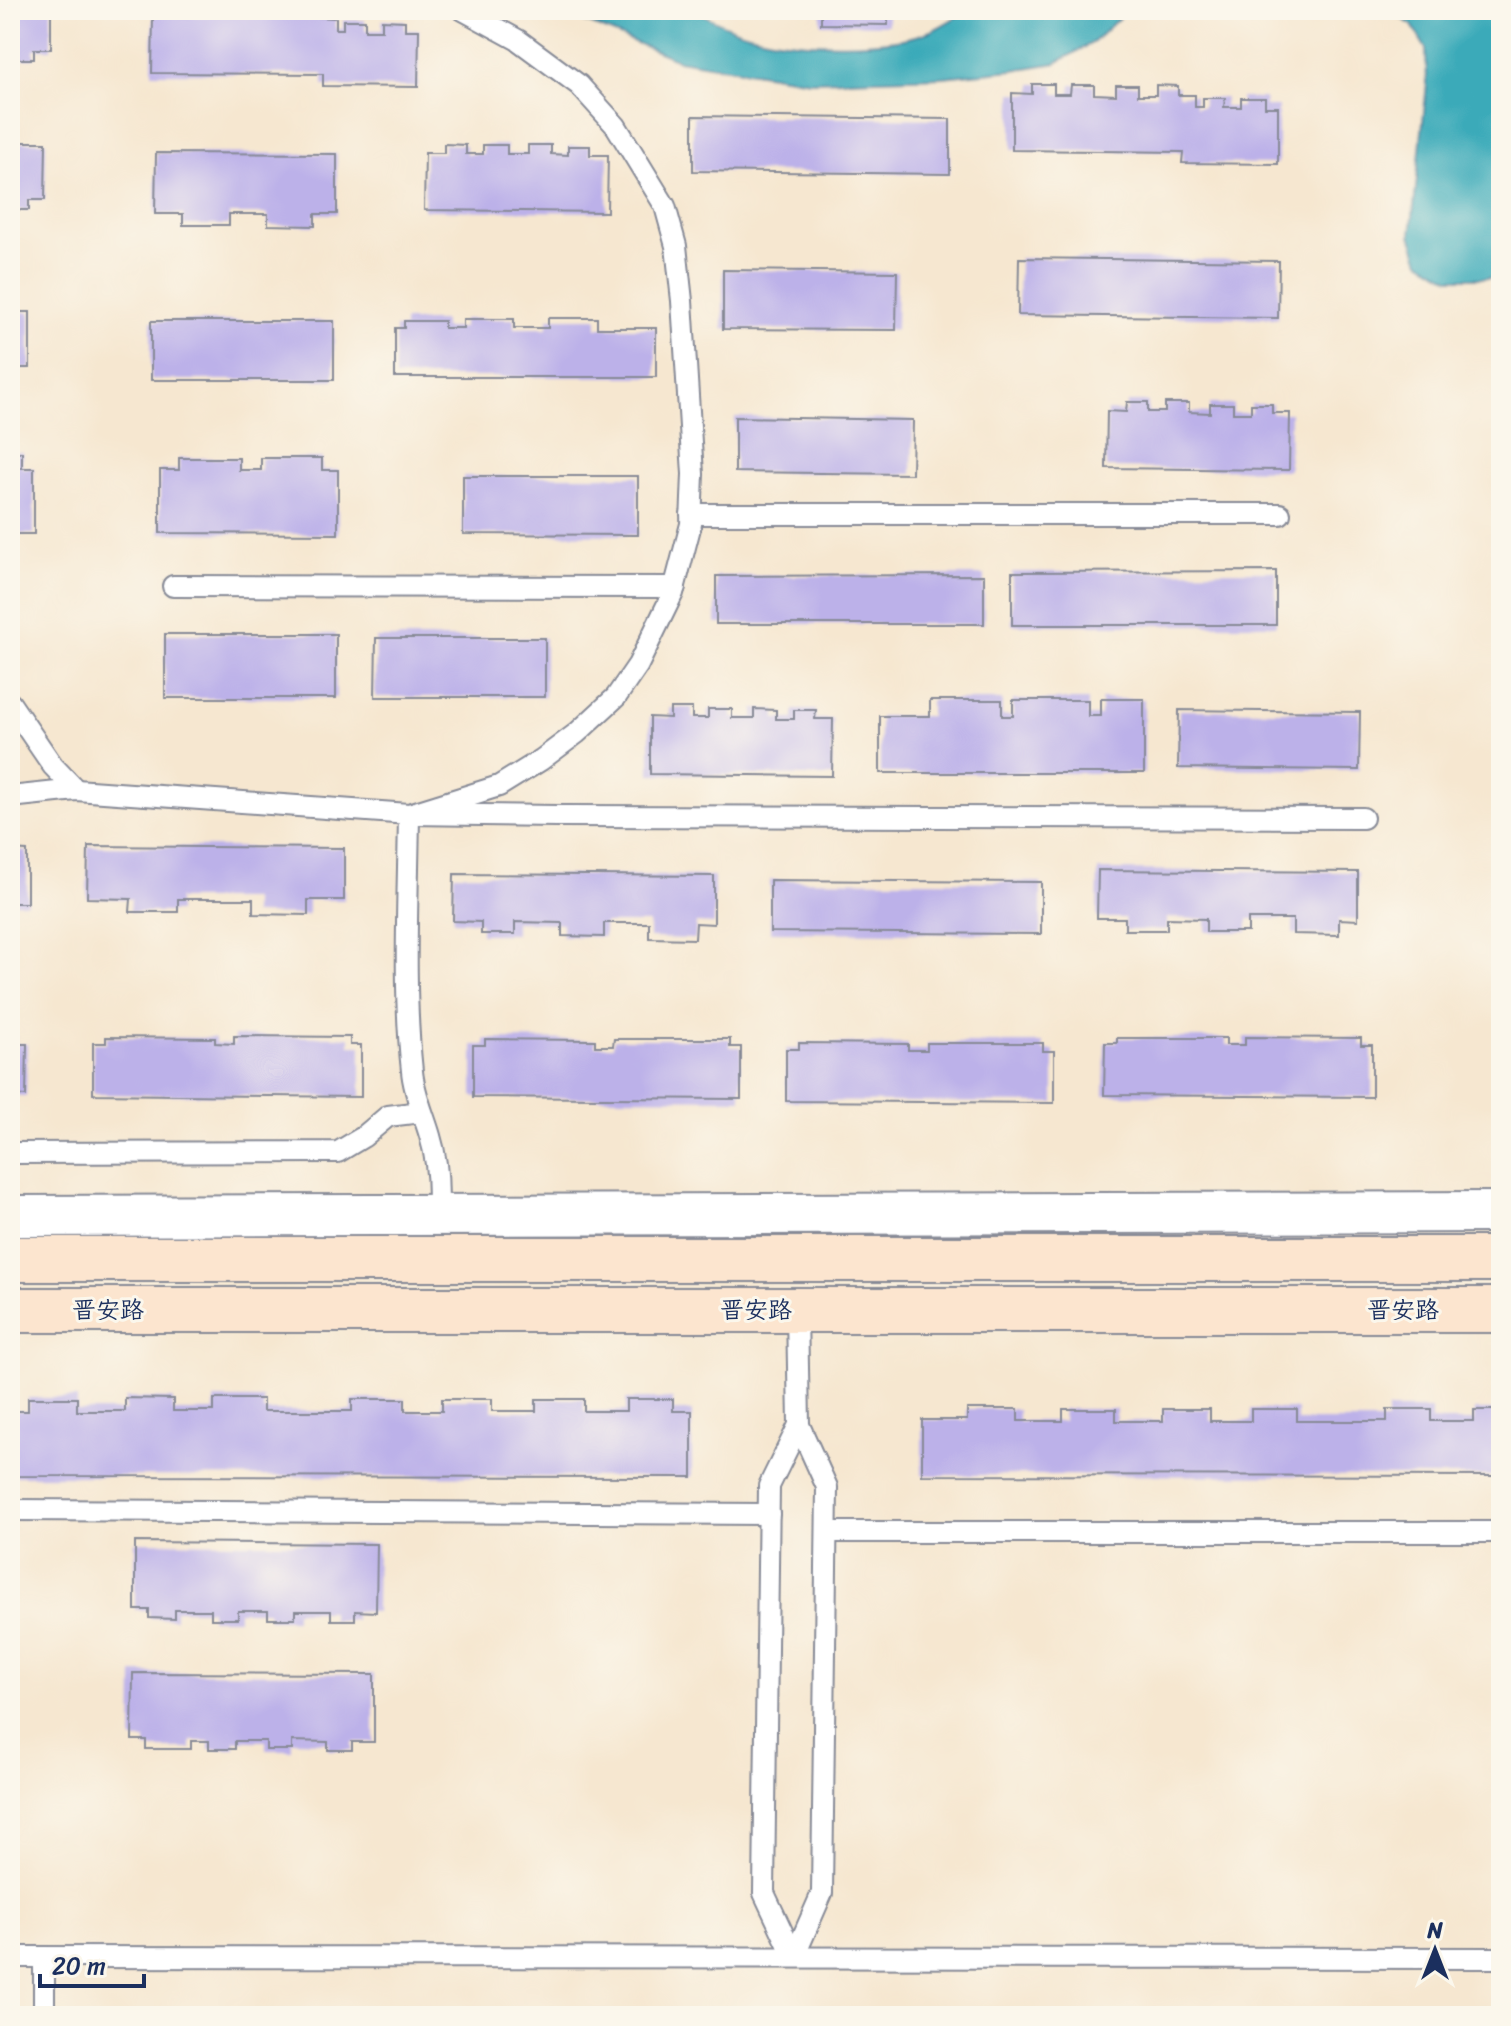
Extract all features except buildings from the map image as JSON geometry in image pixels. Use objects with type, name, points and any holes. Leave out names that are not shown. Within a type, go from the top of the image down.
[{"type":"main road","name":"晋安路","points":[[10,1259],[1501,1259]]},
{"type":"main road","name":"晋安路","points":[[10,1310],[1501,1310]]},
{"type":"street","points":[[10,1216],[1501,1212]]},
{"type":"lane","points":[[409,814],[499,786],[577,733],[616,697],[638,665],[675,587],[691,514],[693,474],[682,301],[676,246],[665,206],[616,126],[579,85],[518,40],[463,10]]},
{"type":"lane","points":[[691,514],[1280,514]]},
{"type":"lane","points":[[173,586],[675,587]]},
{"type":"lane","points":[[10,703],[53,766],[76,790]]},
{"type":"lane","points":[[10,797],[76,790],[409,814],[1363,818]]},
{"type":"lane","points":[[409,814],[408,950],[412,1073],[421,1112],[431,1137],[439,1180],[437,1215]]},
{"type":"lane","points":[[10,1153],[338,1152],[388,1116],[421,1112]]},
{"type":"lane","points":[[794,1957],[822,1893],[827,1532],[827,1487],[799,1425],[797,1310]]},
{"type":"lane","points":[[794,1957],[764,1893],[769,1486],[799,1425]]},
{"type":"lane","points":[[10,1510],[769,1514]]},
{"type":"lane","points":[[827,1532],[1501,1532]]},
{"type":"lane","points":[[10,1957],[1501,1958]]},
{"type":"lane","points":[[44,1957],[44,2016]]},
{"type":"water","points":[[556,10],[695,10],[757,36],[843,44],[911,37],[933,30],[971,10],[1127,10],[1094,42],[1056,63],[942,77],[810,81],[678,60]]},
{"type":"water","points":[[1387,10],[1501,10],[1501,275],[1450,278],[1420,261],[1411,235],[1427,84],[1426,49],[1412,25]]}]
